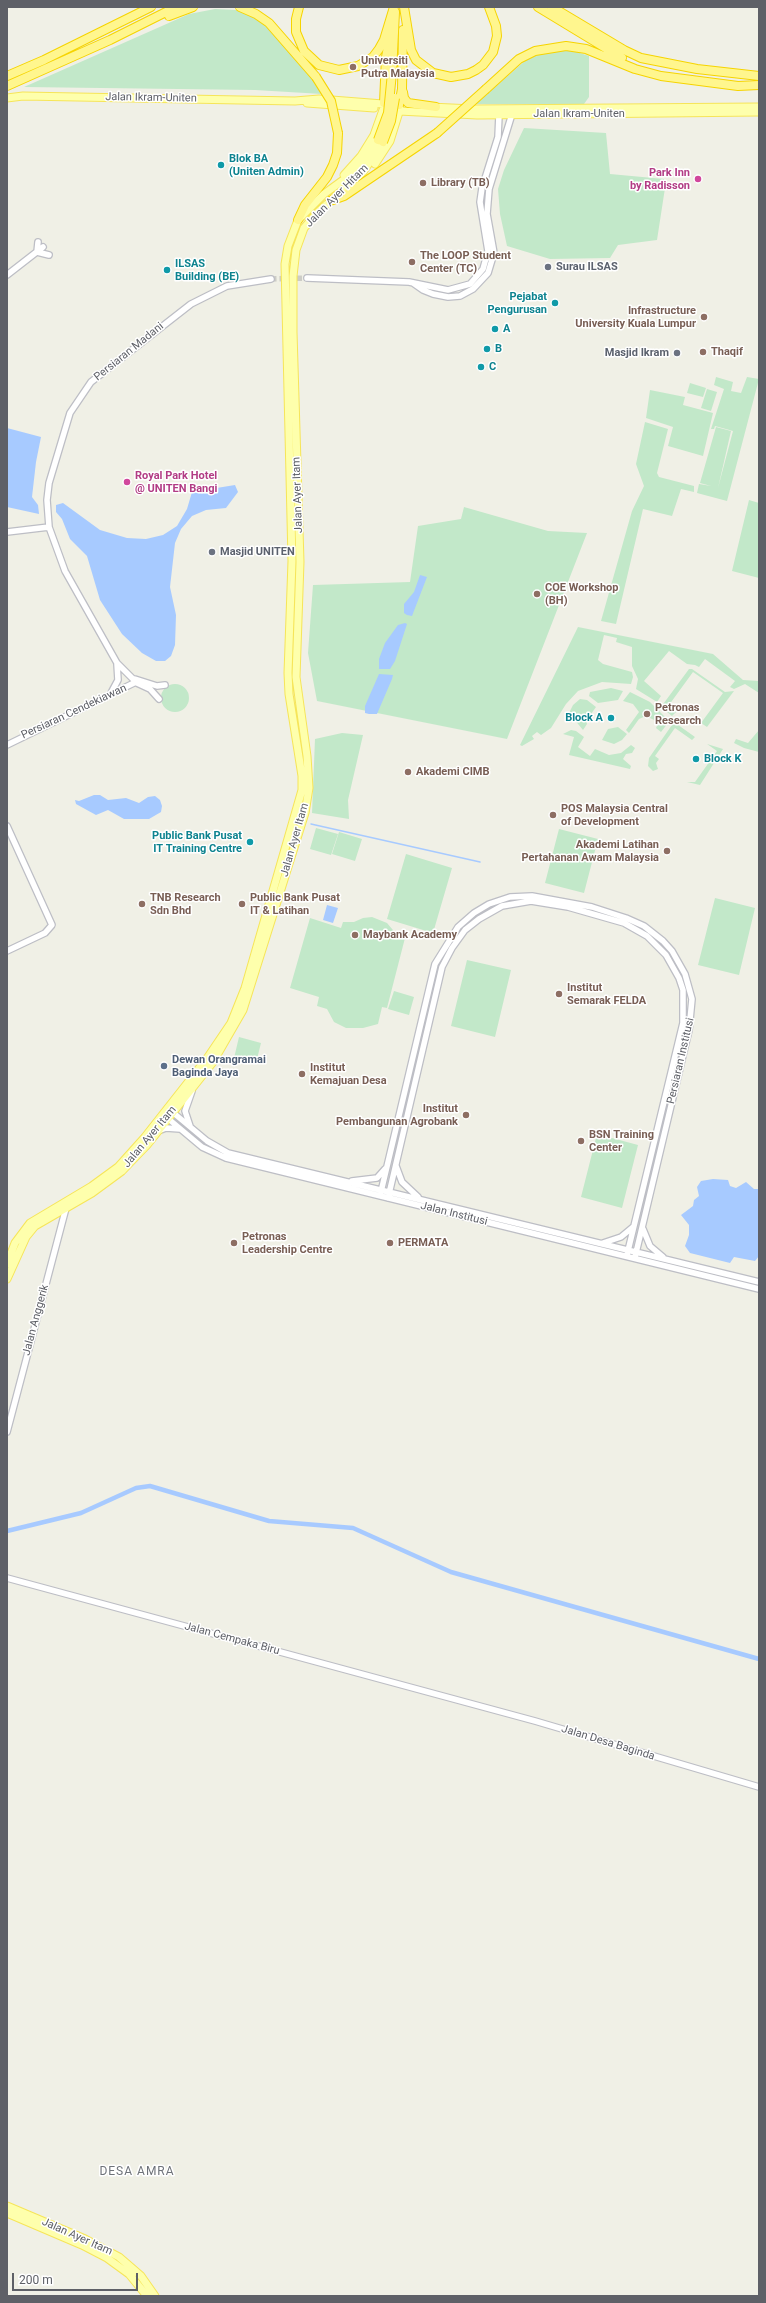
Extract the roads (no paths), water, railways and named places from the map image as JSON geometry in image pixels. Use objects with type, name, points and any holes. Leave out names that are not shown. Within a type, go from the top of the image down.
[{"type":"highway","points":[[7,76],[151,7]]},
{"type":"highway","points":[[7,86],[110,40],[176,7]]},
{"type":"highway","points":[[136,27],[193,7]]},
{"type":"highway","points":[[240,7],[256,14],[269,23],[316,77],[331,101],[338,133],[337,153],[327,177],[305,205],[298,220]]},
{"type":"highway","points":[[300,7],[296,19],[296,32],[304,51],[319,65],[339,70],[358,66],[372,57],[384,40],[398,9]]},
{"type":"highway","points":[[398,9],[416,60],[433,73],[451,77],[468,74],[476,70],[483,65],[493,52],[497,36],[496,26],[489,7]]},
{"type":"highway","points":[[538,7],[585,37],[635,64],[662,72],[759,84]]},
{"type":"highway","points":[[552,7],[563,11],[585,28],[605,48]]},
{"type":"highway","points":[[381,141],[394,110],[394,74],[398,9]]},
{"type":"highway","points":[[398,9],[402,89],[404,98],[408,103],[436,107]]},
{"type":"highway","points":[[383,106],[386,57],[398,9]]},
{"type":"highway","points":[[333,198],[344,196],[437,132],[519,59],[535,51],[566,46],[586,49],[605,48],[664,64],[759,76]]},
{"type":"highway","points":[[399,109],[402,89]]},
{"type":"main road","name":"Jalan Ikram-Uniten","points":[[7,98],[23,96],[295,101],[319,99],[383,106]]},
{"type":"main road","points":[[330,189],[361,156],[374,135],[383,106],[394,99],[399,109],[390,141],[378,160],[359,180],[333,198]]},
{"type":"main road","points":[[383,106],[386,114],[391,116],[399,109]]},
{"type":"main road","name":"Jalan Ikram-Uniten","points":[[399,109],[436,107],[473,109],[759,107]]},
{"type":"main road","points":[[727,107],[740,109],[744,112]]},
{"type":"main road","name":"Jalan Ikram-Uniten","points":[[399,109],[499,115],[759,112]]},
{"type":"main road","name":"Jalan Ayer Hitam","points":[[285,264],[288,246],[298,220],[330,189],[357,170],[381,141]]},
{"type":"main road","name":"Jalan Ayer Hitam","points":[[293,276],[296,250],[304,228],[366,167],[381,141]]},
{"type":"main road","name":"Jalan Ayer Itam","points":[[7,1279],[29,1232],[43,1220],[92,1193],[122,1171],[158,1131],[167,1112],[208,1057],[238,1008],[294,825],[302,790],[302,776],[288,680],[292,561],[285,264]]},
{"type":"main road","name":"Jalan Ayer Itam","points":[[7,1264],[15,1244],[30,1223],[92,1186],[118,1167],[213,1062],[244,1010],[305,813],[309,788],[307,756],[296,677],[300,562],[293,276]]},
{"type":"main road","name":"Jalan Ayer Itam","points":[[7,2206],[85,2239],[119,2257],[141,2276],[155,2296]]},
{"type":"main road","points":[[7,2213],[82,2245],[107,2258],[129,2274],[147,2296]]},
{"type":"street","points":[[485,223],[489,188],[506,140],[512,114]]},
{"type":"street","points":[[307,278],[413,283],[448,290],[460,288],[477,277],[489,260],[485,223],[480,202],[482,188],[498,136],[499,115]]},
{"type":"street","points":[[498,136],[506,140]]},
{"type":"street","points":[[492,152],[500,155]]},
{"type":"street","points":[[37,252],[38,242]]},
{"type":"street","points":[[7,275],[43,247]]},
{"type":"street","points":[[37,252],[49,255]]},
{"type":"street","name":"Persiaran Madani","points":[[117,663],[64,571],[49,527],[47,500],[49,483],[61,438],[70,413],[91,382],[191,304],[227,286],[271,279]]},
{"type":"street","points":[[7,532],[49,527]]},
{"type":"street","points":[[117,663],[150,689],[159,699]]},
{"type":"street","points":[[110,694],[118,680],[117,663]]},
{"type":"street","points":[[137,680],[157,686],[165,685]]},
{"type":"street","name":"Persiaran Cendekiawan","points":[[7,745],[137,680]]},
{"type":"street","points":[[7,826],[52,925],[45,933],[7,951]]},
{"type":"street","name":"Persiaran Institusi","points":[[380,1196],[436,964],[458,927],[474,913],[489,904],[510,897],[532,896],[592,907],[632,921],[648,929],[663,941],[672,951],[685,974],[692,998],[689,1030],[636,1255]]},
{"type":"street","name":"Persiaran Institusi","points":[[388,1194],[442,967],[452,948],[464,930],[478,919],[502,906],[531,902],[568,907],[624,923],[647,936],[666,955],[679,978],[683,990],[683,1024],[627,1252]]},
{"type":"street","points":[[191,1127],[186,1117],[185,1105],[198,1080]]},
{"type":"street","name":"Jalan Institusi","points":[[167,1112],[191,1127],[207,1141],[228,1153],[348,1181],[382,1190],[388,1194],[627,1252]]},
{"type":"street","name":"Jalan Institusi","points":[[167,1112],[183,1130],[202,1147],[226,1158],[380,1196],[388,1194],[421,1199],[600,1243],[636,1255],[759,1289]]},
{"type":"street","points":[[158,1131],[173,1128],[183,1130]]},
{"type":"street","points":[[348,1181],[377,1178],[382,1175],[388,1164]]},
{"type":"street","points":[[396,1164],[402,1182],[421,1199]]},
{"type":"street","name":"Jalan Anggerik","points":[[7,1432],[66,1208]]},
{"type":"street","points":[[600,1243],[621,1237],[634,1227]]},
{"type":"street","points":[[643,1227],[650,1246],[667,1259]]},
{"type":"street","name":"Jalan Institusi","points":[[636,1255],[667,1259],[759,1282]]},
{"type":"street","name":"Jalan Cempaka Biru","points":[[7,1578],[458,1701]]},
{"type":"street","name":"Jalan Desa Baginda","points":[[458,1701],[759,1787]]},
{"type":"water","points":[[7,428],[41,437],[36,462],[32,497],[38,505],[39,514],[7,507]]},
{"type":"water","points":[[235,485],[238,492],[226,508],[206,510],[192,516],[181,529],[175,543],[170,587],[176,615],[175,645],[171,656],[165,661],[156,661],[142,653],[122,634],[100,600],[87,556],[70,539],[62,519],[56,512],[56,505],[63,503],[100,530],[127,538],[146,539],[163,535],[177,526],[187,509],[192,492]]},
{"type":"water","points":[[420,575],[427,577],[412,616],[407,615],[404,613],[404,604],[414,592]]},
{"type":"water","points":[[405,623],[407,624],[395,661],[390,669],[379,669],[379,659],[385,643],[398,625]]},
{"type":"water","points":[[379,674],[393,675],[377,714],[365,713],[365,706]]},
{"type":"water","points":[[94,795],[100,795],[108,800],[126,798],[139,803],[148,797],[155,796],[160,800],[162,806],[161,812],[149,819],[124,819],[108,810],[96,815],[76,804],[75,800],[79,801]]},
{"type":"water","points":[[327,905],[338,908],[333,923],[323,920]]},
{"type":"water","points":[[713,1179],[728,1180],[730,1186],[736,1188],[746,1182],[754,1189],[759,1189],[759,1256],[755,1261],[734,1257],[730,1263],[690,1253],[685,1246],[689,1235],[689,1225],[681,1215],[693,1206],[694,1200],[699,1196],[697,1187],[701,1181]]},
{"type":"waterway","points":[[311,824],[480,862]]},
{"type":"waterway","points":[[7,1531],[81,1513],[136,1488],[150,1486],[269,1521],[353,1528],[451,1572],[759,1659]]},
{"type":"tunnel","points":[[271,279],[307,278]]},
{"type":"place","name":"Universiti Putra Malaysia","points":[[353,67]]},
{"type":"place","name":"Blok BA (Uniten Admin)","points":[[221,165]]},
{"type":"place","name":"Park Inn by Radisson","points":[[698,179]]},
{"type":"place","name":"Library (TB)","points":[[423,183]]},
{"type":"place","name":"The LOOP Student Center (TC)","points":[[412,262]]},
{"type":"place","name":"Surau ILSAS","points":[[548,267]]},
{"type":"place","name":"ILSAS Building (BE)","points":[[167,270]]},
{"type":"place","name":"Pejabat Pengurusan","points":[[555,303]]},
{"type":"place","name":"Infrastructure University Kuala Lumpur","points":[[704,317]]},
{"type":"place","name":"A","points":[[495,329]]},
{"type":"place","name":"B","points":[[487,349]]},
{"type":"place","name":"Thaqif","points":[[703,352]]},
{"type":"place","name":"Masjid Ikram","points":[[677,353]]},
{"type":"place","name":"C","points":[[481,367]]},
{"type":"place","name":"Royal Park Hotel @ UNITEN Bangi","points":[[127,482]]},
{"type":"place","name":"Masjid UNITEN","points":[[212,552]]},
{"type":"place","name":"COE Workshop (BH)","points":[[537,594]]},
{"type":"place","name":"Petronas Research","points":[[647,714]]},
{"type":"place","name":"Block A","points":[[611,718]]},
{"type":"place","name":"Block K","points":[[696,759]]},
{"type":"place","name":"Akademi CIMB","points":[[408,772]]},
{"type":"place","name":"POS Malaysia Central of Development","points":[[553,815]]},
{"type":"place","name":"Public Bank Pusat IT Training Centre","points":[[250,842]]},
{"type":"place","name":"Akademi Latihan Pertahanan Awam Malaysia","points":[[667,851]]},
{"type":"place","name":"TNB Research Sdn Bhd","points":[[142,904]]},
{"type":"place","name":"Public Bank Pusat IT & Latihan","points":[[242,904]]},
{"type":"place","name":"Maybank Academy","points":[[355,935]]},
{"type":"place","name":"Institut Semarak FELDA","points":[[559,994]]},
{"type":"place","name":"Dewan Orangramai Baginda Jaya","points":[[164,1066]]},
{"type":"place","name":"Institut Kemajuan Desa","points":[[302,1074]]},
{"type":"place","name":"Institut Pembangunan Agrobank","points":[[466,1115]]},
{"type":"place","name":"BSN Training Center","points":[[581,1141]]},
{"type":"place","name":"Petronas Leadership Centre","points":[[234,1243]]},
{"type":"place","name":"PERMATA","points":[[390,1243]]},
{"type":"district","name":"DESA AMRA","points":[[137,2172]]}]
